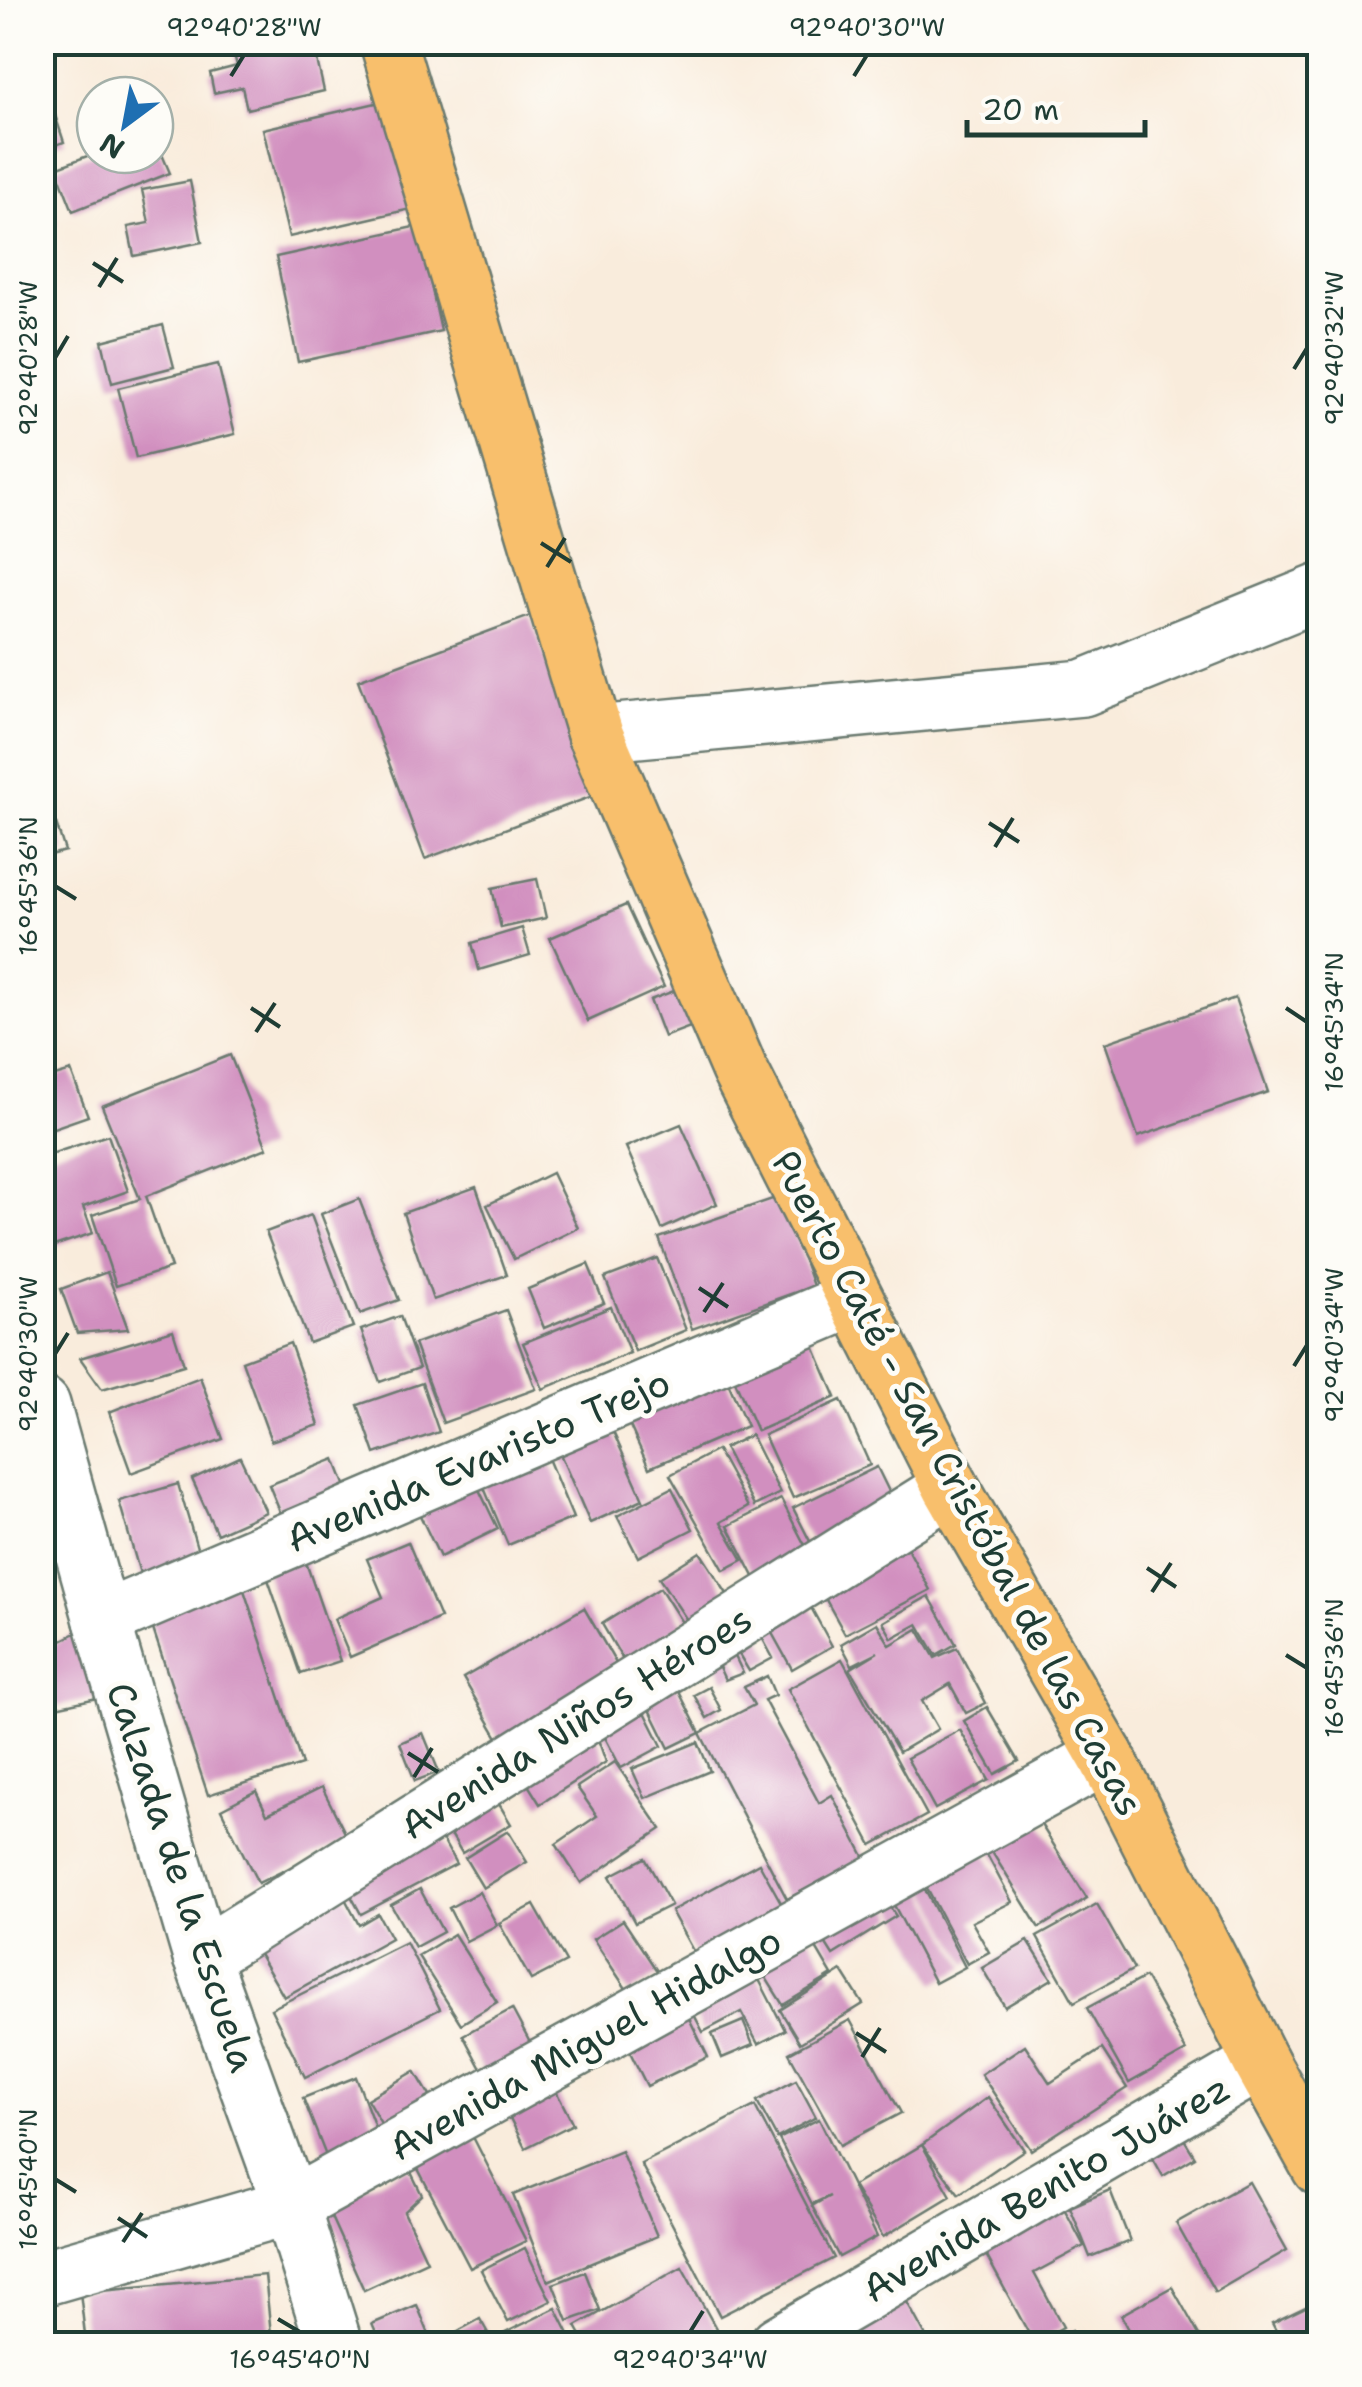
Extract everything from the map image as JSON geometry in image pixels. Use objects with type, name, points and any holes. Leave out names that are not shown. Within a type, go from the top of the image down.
[{"type":"main road","name":"Puerto Caté - San Cristóbal de las Casas","points":[[388,42],[595,734],[739,1069],[951,1487],[1106,1756],[1261,2062],[1320,2168]]},
{"type":"street","points":[[595,734],[1083,688],[1320,592]]},
{"type":"street","name":"Avenida Evaristo Trejo","points":[[102,1620],[854,1299]]},
{"type":"street","name":"Calzada de la Escuela","points":[[42,1405],[201,1957],[291,2206],[334,2344]]},
{"type":"street","name":"Avenida Niños Héroes","points":[[201,1957],[951,1487]]},
{"type":"street","name":"Avenida Miguel Hidalgo","points":[[42,2278],[291,2206],[1106,1756]]},
{"type":"street","name":"Avenida Benito Juárez","points":[[778,2344],[1261,2062]]},
{"type":"building","points":[[231,42],[313,42],[324,91],[247,109],[242,87],[214,93],[210,73],[237,66]]},
{"type":"building","points":[[46,88],[64,142],[42,150],[42,89]]},
{"type":"building","points":[[389,100],[415,208],[289,237],[263,129]]},
{"type":"building","points":[[75,161],[75,175],[165,175],[73,211],[56,168]]},
{"type":"building","points":[[48,176],[57,225],[42,227],[42,177]]},
{"type":"building","points":[[190,181],[202,242],[134,256],[128,227],[149,223],[142,190]]},
{"type":"building","points":[[418,226],[441,331],[298,362],[276,257]]},
{"type":"building","points":[[163,325],[174,367],[112,383],[102,341]]},
{"type":"building","points":[[218,364],[235,434],[136,458],[118,388]]},
{"type":"building","points":[[530,616],[598,794],[425,859],[358,680]]},
{"type":"building","points":[[42,779],[65,851],[42,857]]},
{"type":"building","points":[[537,879],[546,918],[501,928],[492,888]]},
{"type":"building","points":[[626,905],[664,987],[588,1021],[550,938]]},
{"type":"building","points":[[522,928],[530,955],[479,970],[472,943]]},
{"type":"building","points":[[692,984],[706,1021],[664,1037],[650,1000]]},
{"type":"building","points":[[1235,998],[1268,1092],[1138,1137],[1105,1043]]},
{"type":"building","points":[[230,1055],[267,1148],[146,1196],[171,1268],[116,1286],[92,1215],[140,1199],[102,1106]]},
{"type":"building","points":[[71,1071],[88,1116],[42,1132],[42,1080]]},
{"type":"building","points":[[681,1124],[717,1204],[662,1229],[626,1147]]},
{"type":"building","points":[[108,1135],[128,1191],[83,1207],[93,1233],[42,1250],[42,1157]]},
{"type":"building","points":[[552,1173],[578,1228],[514,1259],[487,1205]]},
{"type":"building","points":[[476,1187],[507,1275],[433,1300],[403,1213]]},
{"type":"building","points":[[781,1196],[813,1286],[692,1329],[659,1238]]},
{"type":"building","points":[[359,1199],[399,1300],[360,1314],[321,1214]]},
{"type":"building","points":[[311,1215],[353,1327],[309,1343],[266,1232]]},
{"type":"building","points":[[657,1258],[686,1330],[635,1351],[605,1278]]},
{"type":"building","points":[[588,1264],[604,1303],[544,1328],[528,1289]]},
{"type":"building","points":[[107,1272],[128,1329],[77,1333],[61,1289]]},
{"type":"building","points":[[611,1307],[630,1353],[543,1389],[523,1343]]},
{"type":"building","points":[[506,1310],[536,1389],[443,1423],[414,1344]]},
{"type":"building","points":[[400,1316],[419,1368],[380,1382],[361,1330]]},
{"type":"building","points":[[173,1330],[184,1365],[102,1389],[80,1358]]},
{"type":"building","points":[[807,1330],[836,1397],[757,1431],[728,1365]]},
{"type":"building","points":[[290,1343],[319,1425],[271,1441],[242,1361]]},
{"type":"building","points":[[724,1373],[747,1426],[649,1468],[625,1415]]},
{"type":"building","points":[[200,1377],[223,1439],[131,1473],[109,1412]]},
{"type":"building","points":[[422,1383],[439,1432],[375,1454],[358,1405]]},
{"type":"building","points":[[841,1400],[870,1465],[793,1498],[764,1435]]},
{"type":"building","points":[[606,1416],[643,1499],[590,1523],[554,1440]]},
{"type":"building","points":[[751,1435],[780,1493],[754,1506],[724,1448]]},
{"type":"building","points":[[542,1444],[573,1518],[508,1545],[477,1471]]},
{"type":"building","points":[[717,1450],[748,1507],[721,1522],[743,1560],[724,1570],[670,1475]]},
{"type":"building","points":[[240,1457],[266,1512],[217,1534],[192,1479]]},
{"type":"building","points":[[335,1459],[346,1487],[281,1514],[269,1485]]},
{"type":"building","points":[[877,1467],[900,1514],[817,1555],[793,1508]]},
{"type":"building","points":[[473,1477],[498,1529],[440,1557],[415,1505]]},
{"type":"building","points":[[178,1484],[201,1561],[141,1577],[119,1501]]},
{"type":"building","points":[[672,1488],[693,1529],[638,1557],[617,1516]]},
{"type":"building","points":[[781,1499],[812,1559],[759,1586],[728,1526]]},
{"type":"building","points":[[42,1521],[53,1560],[42,1562]]},
{"type":"building","points":[[900,1534],[930,1590],[845,1634],[815,1580]]},
{"type":"building","points":[[408,1542],[440,1618],[350,1657],[334,1619],[383,1597],[367,1559]]},
{"type":"building","points":[[301,1548],[340,1661],[301,1674],[262,1562]]},
{"type":"building","points":[[700,1552],[729,1597],[689,1623],[659,1578]]},
{"type":"building","points":[[241,1581],[302,1765],[208,1795],[147,1611]]},
{"type":"building","points":[[660,1588],[683,1624],[623,1660],[602,1624]]},
{"type":"building","points":[[929,1596],[956,1644],[936,1655],[918,1624],[892,1638],[883,1622]]},
{"type":"building","points":[[808,1602],[832,1646],[792,1669],[767,1624]]},
{"type":"building","points":[[584,1608],[621,1672],[500,1741],[463,1678]]},
{"type":"building","points":[[877,1623],[890,1645],[918,1629],[935,1658],[957,1648],[986,1703],[966,1713],[950,1684],[922,1701],[938,1729],[899,1752],[850,1669],[878,1652],[852,1665],[841,1644]]},
{"type":"building","points":[[82,1630],[97,1698],[42,1710],[42,1650]]},
{"type":"building","points":[[759,1632],[773,1658],[749,1671],[734,1646]]},
{"type":"building","points":[[731,1648],[743,1673],[725,1680],[714,1656]]},
{"type":"building","points":[[842,1659],[927,1815],[872,1845],[788,1689]]},
{"type":"building","points":[[670,1674],[700,1733],[669,1748],[640,1689]]},
{"type":"building","points":[[767,1676],[775,1695],[764,1700],[819,1803],[832,1795],[865,1858],[787,1899],[700,1733],[754,1705],[744,1687]]},
{"type":"building","points":[[709,1687],[721,1710],[707,1718],[694,1695]]},
{"type":"building","points":[[638,1698],[662,1746],[621,1768],[596,1720]]},
{"type":"building","points":[[987,1707],[1019,1761],[995,1774],[964,1721]]},
{"type":"building","points":[[593,1725],[606,1762],[540,1804],[520,1772]]},
{"type":"building","points":[[960,1730],[989,1780],[935,1809],[907,1758]]},
{"type":"building","points":[[423,1733],[439,1772],[415,1781],[400,1743]]},
{"type":"building","points":[[698,1742],[710,1771],[645,1798],[632,1769]]},
{"type":"building","points":[[615,1762],[661,1829],[581,1883],[556,1844],[597,1816],[577,1787]]},
{"type":"building","points":[[487,1784],[511,1824],[462,1853],[438,1812]]},
{"type":"building","points":[[322,1787],[348,1839],[258,1883],[221,1809],[256,1791],[267,1814]]},
{"type":"building","points":[[1035,1815],[1087,1898],[1039,1928],[987,1844]]},
{"type":"building","points":[[433,1822],[456,1864],[361,1914],[338,1872]]},
{"type":"building","points":[[508,1831],[527,1862],[483,1888],[465,1858]]},
{"type":"building","points":[[985,1851],[1012,1902],[972,1922],[989,1952],[967,1964],[924,1883]]},
{"type":"building","points":[[645,1858],[671,1905],[635,1923],[610,1876]]},
{"type":"building","points":[[759,1863],[784,1908],[696,1956],[671,1911]]},
{"type":"building","points":[[915,1871],[965,1967],[935,1983],[884,1886]]},
{"type":"building","points":[[340,1889],[359,1925],[378,1914],[391,1938],[284,1997],[250,1939]]},
{"type":"building","points":[[420,1889],[443,1932],[415,1947],[391,1905]]},
{"type":"building","points":[[878,1889],[896,1916],[833,1955],[816,1928]]},
{"type":"building","points":[[479,1892],[497,1925],[466,1941],[449,1908]]},
{"type":"building","points":[[1097,1904],[1134,1969],[1074,2002],[1037,1937]]},
{"type":"building","points":[[534,1905],[566,1962],[531,1980],[499,1923]]},
{"type":"building","points":[[623,1920],[659,1974],[629,1993],[593,1939]]},
{"type":"building","points":[[806,1931],[832,1975],[783,2005],[756,1962]]},
{"type":"building","points":[[454,1934],[497,2002],[461,2024],[418,1956]]},
{"type":"building","points":[[1028,1941],[1052,1979],[1005,2007],[982,1968]]},
{"type":"building","points":[[406,1942],[440,2009],[305,2077],[271,2009]]},
{"type":"building","points":[[753,1968],[785,2030],[758,2044],[741,2012],[703,2032],[687,2001]]},
{"type":"building","points":[[842,1971],[863,2004],[800,2043],[780,2010]]},
{"type":"building","points":[[1145,1977],[1186,2051],[1129,2083],[1087,2008]]},
{"type":"building","points":[[684,2008],[708,2057],[647,2086],[623,2038]]},
{"type":"building","points":[[512,2009],[536,2054],[487,2080],[463,2035]]},
{"type":"building","points":[[850,2020],[901,2113],[840,2145],[789,2053]]},
{"type":"building","points":[[743,2021],[753,2045],[722,2058],[712,2034]]},
{"type":"building","points":[[1025,2045],[1050,2083],[1102,2049],[1127,2088],[1031,2150],[981,2074]]},
{"type":"building","points":[[415,2071],[439,2111],[390,2139],[367,2099]]},
{"type":"building","points":[[356,2077],[382,2146],[330,2166],[303,2098]]},
{"type":"building","points":[[796,2080],[816,2117],[777,2138],[757,2101]]},
{"type":"building","points":[[555,2089],[573,2124],[525,2148],[507,2112]]},
{"type":"building","points":[[988,2097],[1024,2150],[959,2194],[922,2145]]},
{"type":"building","points":[[755,2106],[834,2258],[720,2316],[641,2164]]},
{"type":"building","points":[[819,2119],[877,2237],[839,2257],[812,2206],[830,2196],[812,2204],[779,2139]]},
{"type":"building","points":[[1175,2124],[1195,2157],[1163,2176],[1144,2142]]},
{"type":"building","points":[[472,2135],[526,2241],[470,2268],[415,2163]]},
{"type":"building","points":[[922,2145],[951,2196],[883,2237],[853,2186]]},
{"type":"building","points":[[621,2151],[657,2236],[548,2281],[513,2195]]},
{"type":"building","points":[[409,2168],[422,2195],[404,2212],[427,2261],[364,2290],[326,2206]]},
{"type":"building","points":[[1249,2182],[1287,2250],[1215,2292],[1176,2223]]},
{"type":"building","points":[[1110,2190],[1130,2241],[1090,2257],[1070,2207]]},
{"type":"building","points":[[1058,2197],[1084,2246],[1034,2273],[1063,2327],[1034,2343],[978,2240]]},
{"type":"building","points":[[525,2248],[551,2301],[508,2322],[481,2270]]},
{"type":"building","points":[[682,2267],[718,2332],[695,2344],[586,2344],[576,2326]]},
{"type":"building","points":[[585,2272],[600,2310],[568,2321],[553,2284]]},
{"type":"building","points":[[265,2275],[272,2344],[86,2344],[80,2292]]},
{"type":"building","points":[[1172,2287],[1204,2344],[1137,2344],[1121,2315]]},
{"type":"building","points":[[901,2291],[930,2344],[824,2344]]},
{"type":"building","points":[[1320,2300],[1320,2344],[1283,2344],[1272,2323]]},
{"type":"building","points":[[417,2305],[433,2344],[381,2344],[372,2324]]},
{"type":"building","points":[[556,2308],[574,2344],[501,2344],[497,2337]]},
{"type":"building","points":[[480,2319],[489,2335],[474,2344],[454,2344],[449,2336]]},
{"type":"building","points":[[1072,2330],[1080,2344],[1048,2344]]}]
